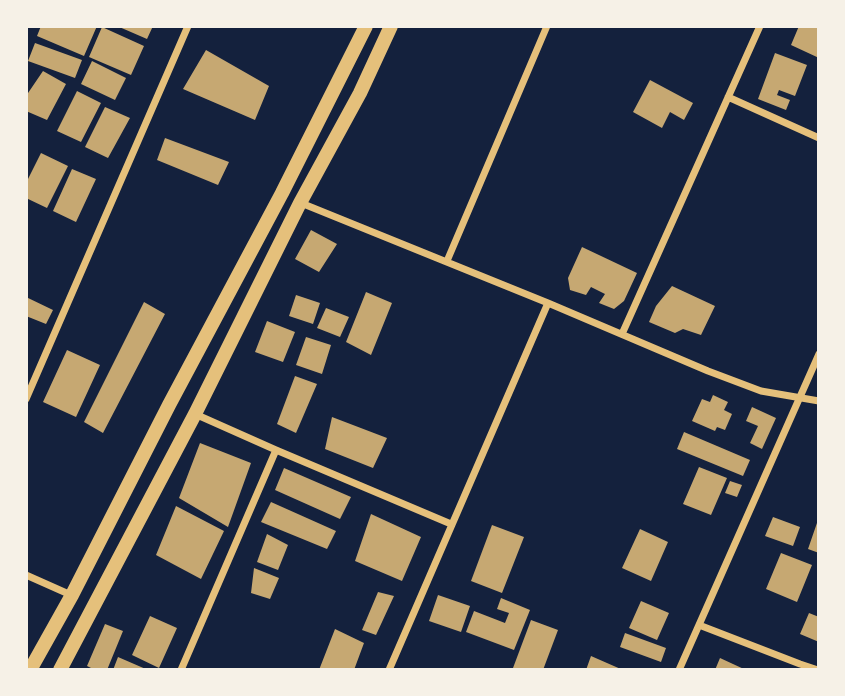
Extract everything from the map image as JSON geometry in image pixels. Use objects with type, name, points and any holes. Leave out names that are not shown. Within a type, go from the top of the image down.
[{"type":"main road","points":[[30,670],[72,595],[282,193],[366,26]]},
{"type":"main road","points":[[60,670],[195,414],[300,203],[360,93],[391,26]]},
{"type":"main road","points":[[339,82],[360,93]]},
{"type":"street","points":[[26,398],[188,26]]},
{"type":"street","points":[[447,261],[547,26]]},
{"type":"street","points":[[622,334],[760,26]]},
{"type":"street","points":[[728,97],[819,138]]},
{"type":"street","points":[[300,203],[447,261],[708,371],[761,391],[819,401]]},
{"type":"street","points":[[389,670],[548,303]]},
{"type":"street","points":[[679,670],[819,354]]},
{"type":"street","points":[[195,414],[452,524]]},
{"type":"street","points":[[181,670],[276,450]]},
{"type":"street","points":[[26,575],[72,595]]},
{"type":"street","points":[[698,625],[818,670]]},
{"type":"building","points":[[41,26],[97,26],[84,56],[37,36]]},
{"type":"building","points":[[117,26],[153,26],[147,39]]},
{"type":"building","points":[[799,26],[819,26],[819,58],[791,45]]},
{"type":"building","points":[[102,27],[144,46],[131,75],[89,57]]},
{"type":"building","points":[[35,43],[82,60],[75,78],[28,61]]},
{"type":"building","points":[[206,50],[269,86],[255,120],[183,89]]},
{"type":"building","points":[[775,53],[807,65],[795,96],[779,90],[777,95],[790,100],[786,110],[758,99]]},
{"type":"building","points":[[92,61],[126,78],[115,100],[81,84]]},
{"type":"building","points":[[43,71],[66,84],[47,120],[26,111],[26,96]]},
{"type":"building","points":[[650,80],[693,103],[684,120],[670,112],[662,128],[633,112]]},
{"type":"building","points":[[77,91],[101,103],[81,142],[57,131]]},
{"type":"building","points":[[105,107],[130,118],[108,158],[85,147]]},
{"type":"building","points":[[165,138],[229,162],[218,185],[157,160]]},
{"type":"building","points":[[41,153],[68,166],[47,208],[26,198],[26,183]]},
{"type":"building","points":[[72,169],[96,179],[76,222],[53,211]]},
{"type":"building","points":[[311,230],[337,244],[319,272],[295,259]]},
{"type":"building","points":[[582,247],[637,273],[624,301],[614,309],[599,303],[605,294],[591,287],[586,295],[570,290],[568,278]]},
{"type":"building","points":[[672,286],[715,306],[701,335],[683,329],[675,333],[649,322],[656,306]]},
{"type":"building","points":[[366,292],[392,303],[371,355],[346,342]]},
{"type":"building","points":[[296,295],[320,303],[313,324],[289,316]]},
{"type":"building","points":[[26,297],[53,310],[46,324],[26,316]]},
{"type":"building","points":[[144,302],[165,314],[103,433],[84,422]]},
{"type":"building","points":[[326,308],[349,317],[340,337],[317,328]]},
{"type":"building","points":[[267,321],[295,332],[283,362],[255,352]]},
{"type":"building","points":[[306,337],[331,345],[322,374],[296,365]]},
{"type":"building","points":[[67,350],[100,365],[76,417],[43,402]]},
{"type":"building","points":[[295,376],[317,384],[296,433],[277,424]]},
{"type":"building","points":[[713,395],[728,402],[724,410],[732,414],[725,430],[717,427],[715,431],[692,421],[702,399],[710,402]]},
{"type":"building","points":[[752,407],[776,418],[762,449],[750,443],[758,426],[746,421]]},
{"type":"building","points":[[332,417],[387,438],[373,468],[325,449]]},
{"type":"building","points":[[684,432],[750,460],[743,476],[677,449]]},
{"type":"building","points":[[200,443],[251,463],[228,527],[179,498]]},
{"type":"building","points":[[699,467],[727,478],[711,515],[683,504]]},
{"type":"building","points":[[284,468],[351,497],[340,519],[275,490]]},
{"type":"building","points":[[730,481],[742,485],[737,497],[725,493]]},
{"type":"building","points":[[271,502],[336,531],[327,549],[261,522]]},
{"type":"building","points":[[176,506],[224,531],[201,579],[156,555]]},
{"type":"building","points":[[371,514],[421,537],[402,581],[355,561]]},
{"type":"building","points":[[773,517],[800,527],[793,546],[765,536]]},
{"type":"building","points":[[819,520],[819,553],[808,549]]},
{"type":"building","points":[[492,525],[524,537],[502,593],[471,581]]},
{"type":"building","points":[[640,529],[668,542],[651,581],[622,568]]},
{"type":"building","points":[[267,534],[288,545],[278,570],[257,562]]},
{"type":"building","points":[[781,553],[812,565],[797,602],[766,589]]},
{"type":"building","points":[[254,568],[279,578],[270,599],[251,593]]},
{"type":"building","points":[[378,592],[394,596],[376,635],[362,630]]},
{"type":"building","points":[[438,595],[470,606],[461,632],[429,621]]},
{"type":"building","points":[[501,598],[530,610],[514,650],[466,632],[474,611],[505,623],[509,613],[497,609]]},
{"type":"building","points":[[641,601],[669,613],[657,640],[629,628]]},
{"type":"building","points":[[809,613],[819,617],[819,642],[800,634]]},
{"type":"building","points":[[150,616],[177,628],[159,668],[132,655]]},
{"type":"building","points":[[531,620],[558,630],[543,670],[518,670],[513,668]]},
{"type":"building","points":[[105,624],[123,631],[107,670],[95,670],[87,666]]},
{"type":"building","points":[[335,629],[364,643],[354,670],[319,670]]},
{"type":"building","points":[[625,633],[666,648],[661,662],[620,647]]},
{"type":"building","points":[[591,656],[623,670],[586,670]]},
{"type":"building","points":[[118,657],[148,670],[113,670]]},
{"type":"building","points":[[720,658],[746,670],[715,670]]}]
